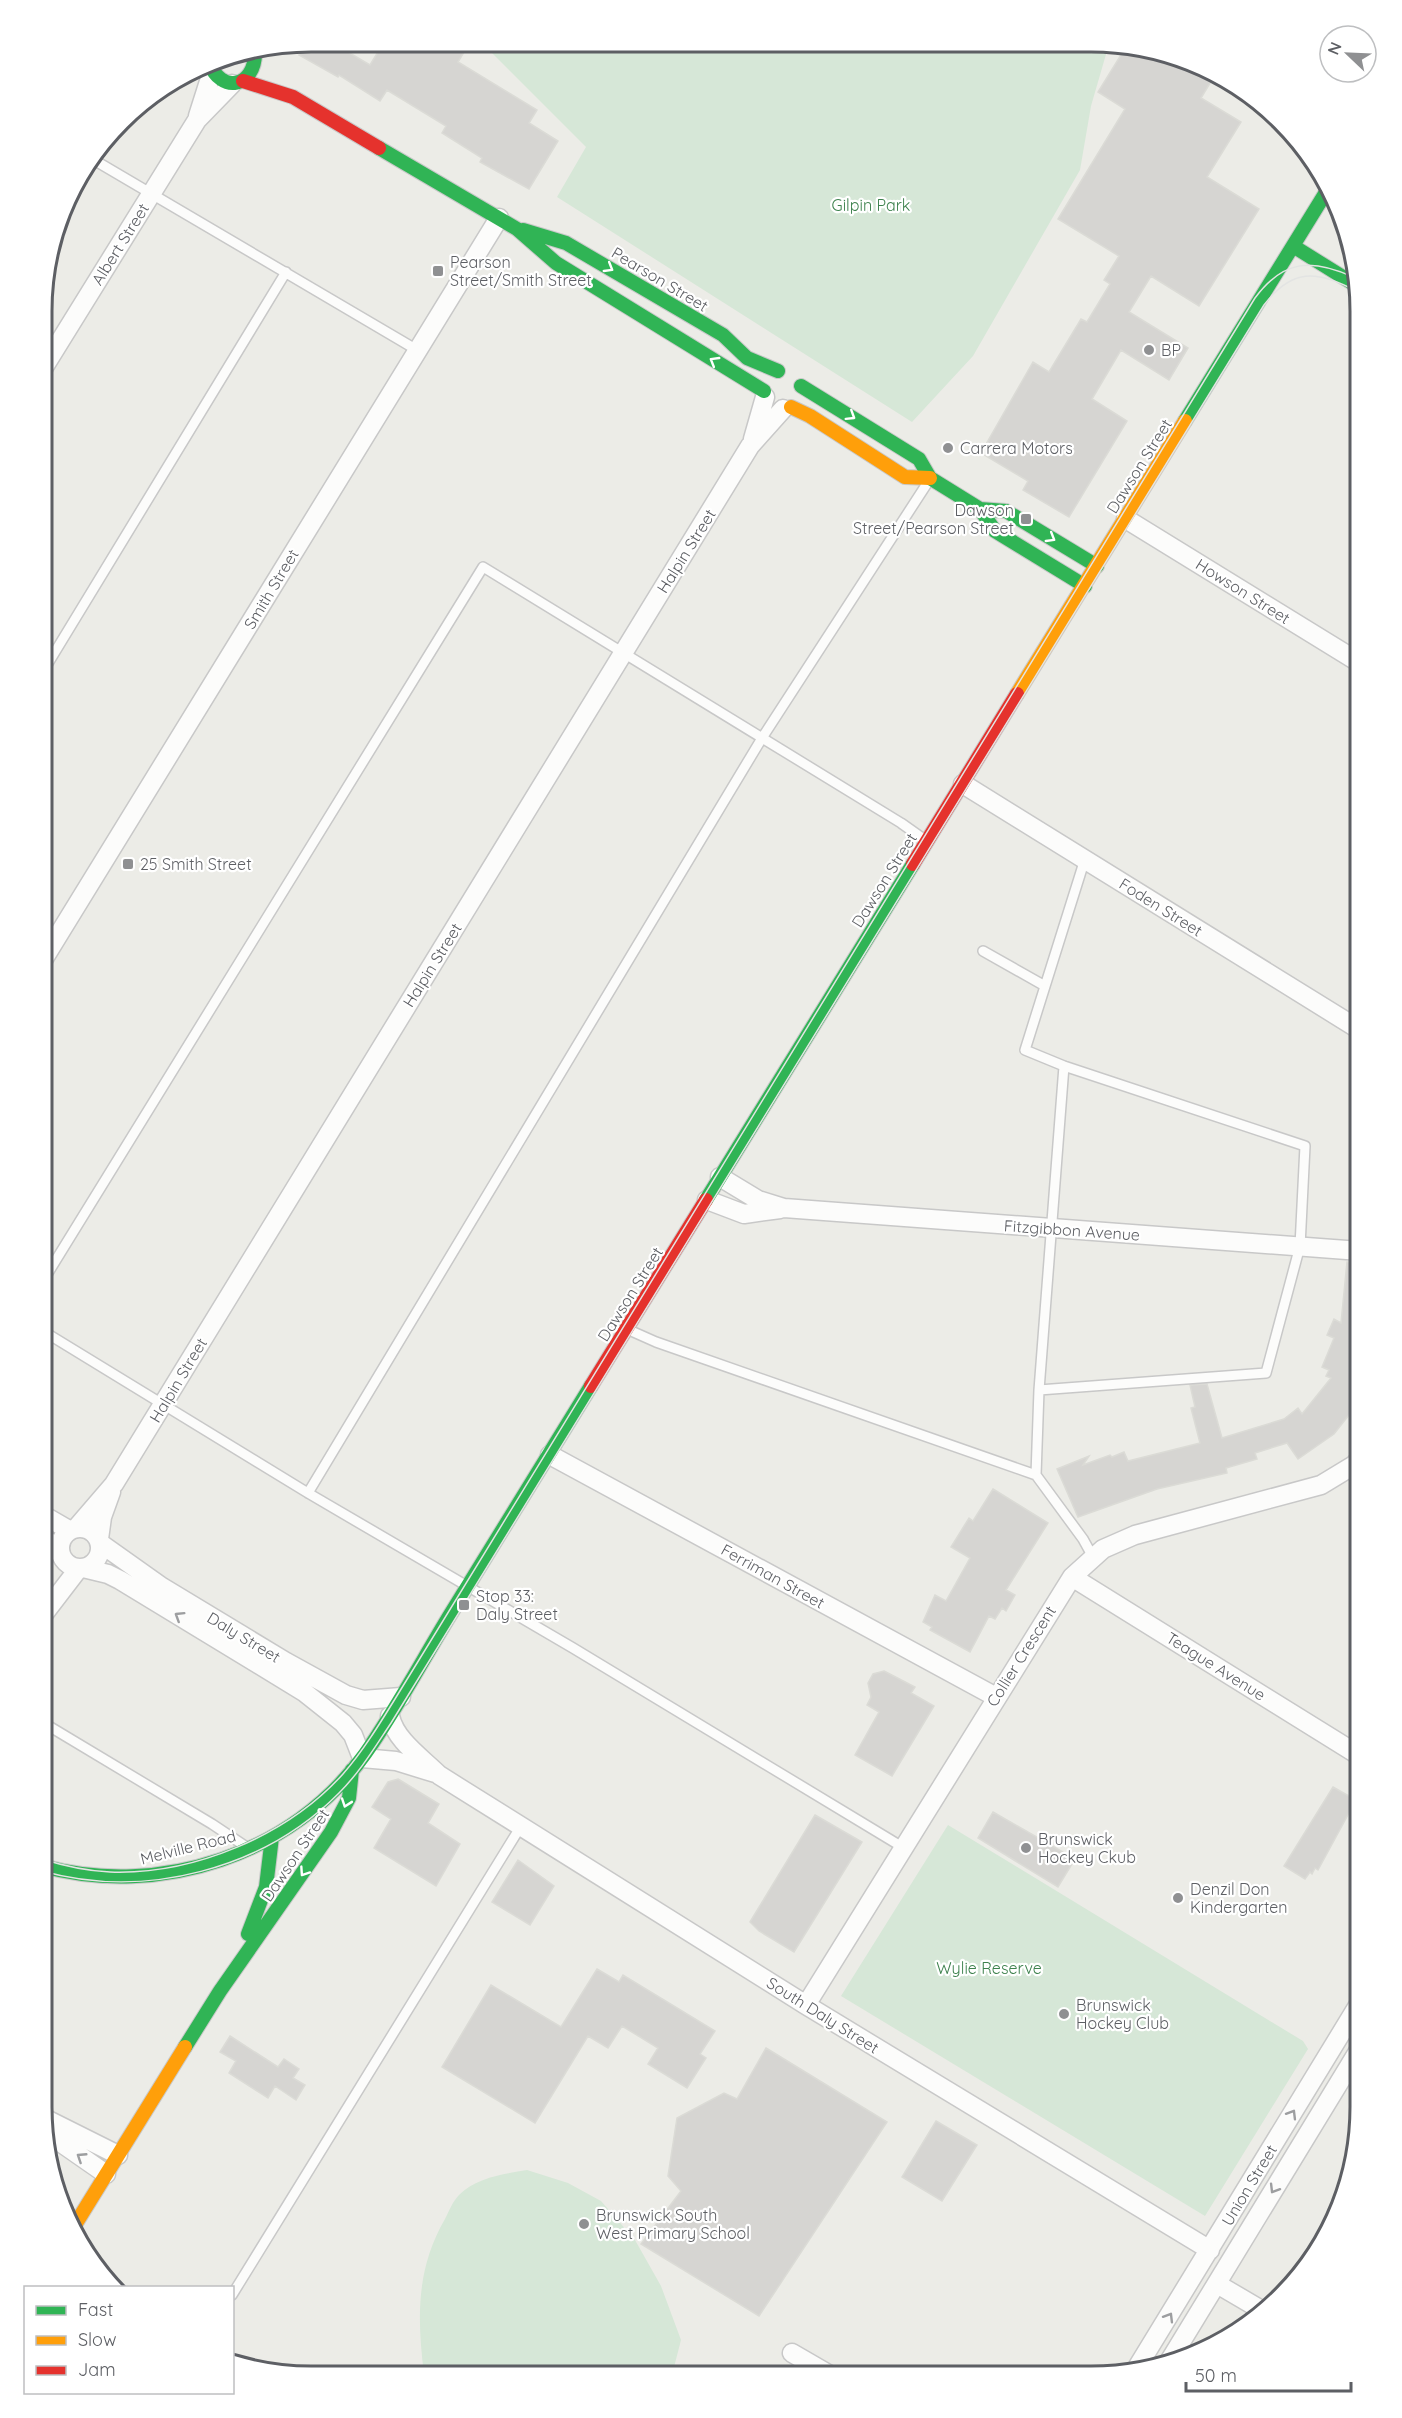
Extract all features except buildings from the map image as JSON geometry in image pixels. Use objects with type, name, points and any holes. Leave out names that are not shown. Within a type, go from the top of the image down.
[{"type":"street","name":"Pearson Street","points":[[256,58],[293,97],[517,229],[556,263],[764,394]]},
{"type":"street","points":[[237,83],[252,72],[255,59]]},
{"type":"street","name":"Pearson Street","points":[[214,72],[220,81],[293,97]]},
{"type":"street","name":"Albert Street","points":[[197,120],[209,74]]},
{"type":"street","name":"Albert Street","points":[[52,355],[197,120],[237,83]]},
{"type":"street","name":"Dawson Street","points":[[78,2219],[220,1991],[331,1832],[349,1798],[357,1764],[390,1716],[1323,197]]},
{"type":"street","name":"Smith Street","points":[[52,945],[499,218]]},
{"type":"street","name":"Pearson Street","points":[[517,229],[566,243],[723,336],[747,358],[791,376],[822,400],[837,407],[919,459],[930,478],[980,509],[995,531],[1085,586]]},
{"type":"street","points":[[1293,246],[1347,280]]},
{"type":"street","points":[[791,376],[800,398],[787,408],[772,406],[764,394],[767,379],[791,376]]},
{"type":"street","name":"Halpin Street","points":[[750,446],[764,394]]},
{"type":"street","name":"Pearson Street","points":[[787,408],[810,416],[905,477],[930,478]]},
{"type":"street","name":"Halpin Street","points":[[73,1529],[114,1484],[750,446],[787,408]]},
{"type":"street","name":"Pearson Street","points":[[980,509],[1006,511],[1097,566]]},
{"type":"street","name":"Howson Street","points":[[1126,519],[1350,657]]},
{"type":"street","name":"Foden Street","points":[[963,784],[1350,1024]]},
{"type":"street","name":"Fitzgibbon Avenue","points":[[720,1178],[758,1200],[784,1208]]},
{"type":"street","name":"Fitzgibbon Avenue","points":[[707,1200],[744,1214],[784,1208],[1350,1250]]},
{"type":"street","name":"Ferriman Street","points":[[550,1455],[996,1697]]},
{"type":"street","name":"Collier Crescent","points":[[806,2005],[1072,1577],[1103,1550],[1135,1535],[1322,1485],[1350,1468]]},
{"type":"street","name":"Halpin Street","points":[[99,1541],[102,1517],[114,1484]]},
{"type":"street","points":[[52,1519],[73,1529],[90,1530],[99,1541],[99,1556],[95,1562],[81,1568],[52,1604]]},
{"type":"street","points":[[52,1585],[61,1555],[61,1540],[73,1529]]},
{"type":"street","name":"Daly Street","points":[[99,1541],[162,1587],[286,1662],[346,1695],[363,1700],[401,1697]]},
{"type":"street","points":[[52,1546],[73,1567],[81,1568]]},
{"type":"street","name":"Daly Street","points":[[81,1568],[108,1574],[120,1580],[304,1692],[353,1735],[357,1764]]},
{"type":"street","name":"Teague Avenue","points":[[1072,1577],[1350,1750]]},
{"type":"street","name":"South Daly Street","points":[[390,1716],[398,1735],[440,1775],[806,2005],[1210,2250]]},
{"type":"street","name":"South Daly Street","points":[[357,1764],[396,1761],[440,1775]]},
{"type":"street","name":"Melville Road","points":[[52,1868],[109,1878],[140,1877],[196,1866],[249,1849],[302,1818],[357,1764]]},
{"type":"street","name":"Dawson Street","points":[[220,1991],[251,1928],[266,1890],[272,1837]]},
{"type":"street","name":"Union Street","points":[[1141,2361],[1350,2019]]},
{"type":"street","name":"Union Street","points":[[1176,2351],[1350,2065]]},
{"type":"street","points":[[53,2122],[118,2155]]},
{"type":"street","points":[[55,2138],[106,2174]]},
{"type":"street","points":[[1217,2284],[1255,2306]]},
{"type":"street","points":[[792,2353],[814,2366]]},
{"type":"lane","points":[[99,163],[417,350]]},
{"type":"lane","points":[[52,657],[286,272]]},
{"type":"lane","points":[[308,1493],[762,738],[930,478]]},
{"type":"lane","points":[[52,1266],[483,567],[902,823],[927,842]]},
{"type":"lane","points":[[1039,1390],[1266,1373],[1300,1246],[1305,1146],[1065,1066],[1025,1050],[1084,859]]},
{"type":"lane","points":[[983,951],[1046,986]]},
{"type":"lane","points":[[1036,1475],[1039,1390],[1065,1066]]},
{"type":"lane","points":[[627,1329],[656,1342],[1036,1475],[1083,1539],[1093,1557]]},
{"type":"lane","points":[[52,1336],[308,1493],[904,1848]]},
{"type":"lane","points":[[52,1728],[212,1824],[249,1849]]},
{"type":"lane","points":[[234,2292],[520,1826]]},
{"type":"green space","name":"Gilpin Park","points":[[491,52],[1106,53],[1091,106],[1080,170],[973,356],[912,422],[557,197],[586,147]]},
{"type":"green space","name":"Wylie Reserve","points":[[948,1825],[1303,2041],[1308,2049],[1205,2216],[841,1996]]},
{"type":"green space","points":[[527,2170],[568,2183],[601,2201],[635,2240],[661,2286],[681,2340],[674,2366],[423,2366],[420,2333],[421,2294],[428,2256],[435,2238],[459,2195],[482,2180]]},
{"type":"tram line","points":[[52,1862],[93,1871],[110,1872],[174,1867],[205,1859],[267,1833],[295,1816],[343,1774],[389,1709],[1255,298],[1276,276],[1299,266],[1324,267],[1347,274]]},
{"type":"tram line","points":[[52,1873],[81,1879],[121,1882],[161,1879],[201,1871],[239,1859],[275,1841],[309,1819],[354,1777],[391,1723],[1264,305],[1285,284],[1306,276],[1329,279],[1348,287]]},
{"type":"traffic: fast","points":[[214,72],[229,83],[237,83],[249,73],[255,59]]},
{"type":"traffic: fast","points":[[379,148],[517,229],[556,263],[764,391]]},
{"type":"traffic: fast","points":[[1185,421],[1323,197]]},
{"type":"traffic: fast","points":[[523,230],[566,243],[723,335],[747,358],[778,371]]},
{"type":"traffic: fast","points":[[1293,246],[1347,280]]},
{"type":"traffic: fast","points":[[801,386],[919,459],[930,478],[980,509],[995,531],[1085,586]]},
{"type":"traffic: fast","points":[[980,509],[1006,511],[1097,566]]},
{"type":"traffic: fast","points":[[706,1200],[913,864]]},
{"type":"traffic: fast","points":[[52,1868],[87,1875],[132,1876],[177,1871],[221,1860],[262,1842],[301,1819],[335,1789],[365,1754],[387,1720],[591,1386]]},
{"type":"traffic: fast","points":[[185,2047],[220,1991],[331,1832],[349,1798],[352,1770]]},
{"type":"traffic: fast","points":[[248,1934],[266,1887],[272,1837]]},
{"type":"traffic: slow","points":[[791,407],[810,416],[905,477],[930,478]]},
{"type":"traffic: slow","points":[[1017,694],[1185,421]]},
{"type":"traffic: slow","points":[[78,2219],[185,2047]]},
{"type":"traffic: jam","points":[[243,81],[293,97],[379,148]]},
{"type":"traffic: jam","points":[[913,864],[1017,694]]},
{"type":"traffic: jam","points":[[591,1386],[706,1200]]},
{"type":"place","name":"Pearson Street/Smith Street","points":[[438,271]]},
{"type":"place","name":"BP","points":[[1149,350]]},
{"type":"place","name":"Carrera Motors","points":[[948,448]]},
{"type":"place","name":"Dawson Street/Pearson Street","points":[[1026,519]]},
{"type":"place","name":"25 Smith Street","points":[[128,864]]},
{"type":"place","name":"Stop 33: Daly Street","points":[[464,1605]]},
{"type":"place","name":"Brunswick Hockey Ckub","points":[[1026,1848]]},
{"type":"place","name":"Denzil Don Kindergarten","points":[[1178,1898]]},
{"type":"place","name":"Brunswick Hockey Club","points":[[1064,2014]]},
{"type":"place","name":"Brunswick South West Primary School","points":[[584,2224]]}]
